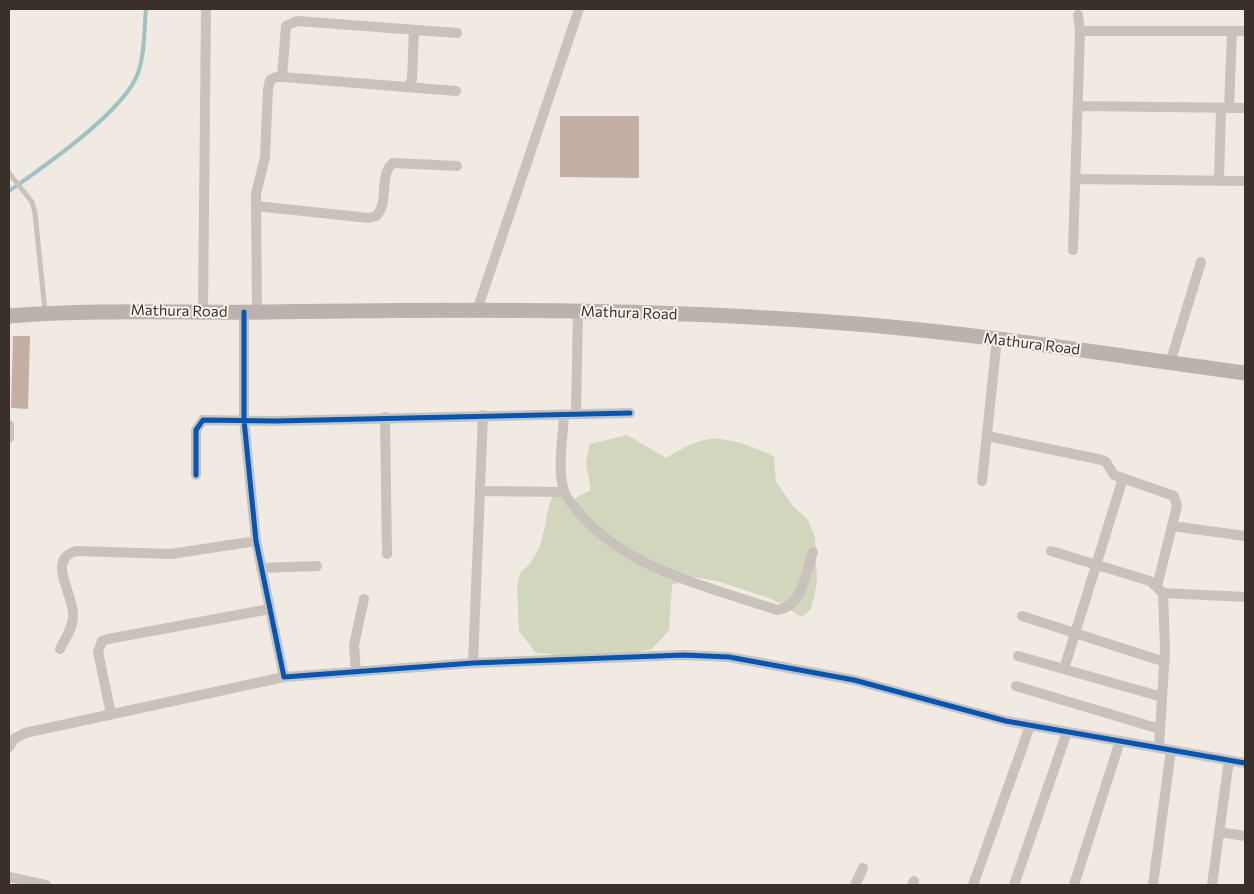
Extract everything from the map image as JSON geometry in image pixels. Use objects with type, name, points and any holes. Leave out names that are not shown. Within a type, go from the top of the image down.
[{"type":"main road","name":"Mathura Road","points":[[9,316],[98,310],[250,312],[477,310],[578,311],[834,322],[997,339],[1245,374]]},
{"type":"street","points":[[203,311],[206,9]]},
{"type":"street","points":[[477,310],[579,9]]},
{"type":"street","points":[[1073,250],[1080,31],[1078,15]]},
{"type":"street","points":[[282,77],[286,26],[291,22],[457,33]]},
{"type":"street","points":[[409,87],[412,79],[414,30]]},
{"type":"street","points":[[1080,31],[1245,31]]},
{"type":"street","points":[[1219,180],[1232,31]]},
{"type":"street","points":[[284,677],[256,541],[244,420],[256,194],[265,157],[270,80],[276,76],[456,91]]},
{"type":"street","points":[[1078,106],[1245,108]]},
{"type":"street","points":[[256,206],[369,218],[376,216],[382,207],[387,170],[393,163],[457,166]]},
{"type":"street","points":[[1076,179],[1245,181]]},
{"type":"street","points":[[1170,363],[1201,262]]},
{"type":"street","points":[[576,414],[578,311]]},
{"type":"street","points":[[982,481],[997,339]]},
{"type":"street","points":[[196,475],[196,430],[203,420],[275,421],[385,417],[630,413]]},
{"type":"street","points":[[473,663],[483,415]]},
{"type":"street","points":[[564,415],[561,478],[564,492],[592,527],[608,541],[624,551],[682,578],[777,610],[786,609],[793,604],[799,594],[813,552]]},
{"type":"street","points":[[385,417],[387,554]]},
{"type":"street","points":[[9,425],[9,438]]},
{"type":"street","points":[[987,436],[1102,460],[1109,465],[1114,476],[1174,496],[1177,506],[1160,590],[1165,662],[1159,748]]},
{"type":"street","points":[[1064,669],[1123,478]]},
{"type":"street","points":[[480,491],[564,492]]},
{"type":"street","points":[[1172,526],[1245,536]]},
{"type":"street","points":[[60,649],[74,617],[73,608],[60,568],[68,553],[76,551],[171,554],[256,541]]},
{"type":"street","points":[[1052,551],[1150,581],[1160,590],[1245,597]]},
{"type":"street","points":[[261,568],[317,566]]},
{"type":"street","points":[[356,672],[354,645],[364,599]]},
{"type":"street","points":[[111,714],[98,652],[102,642],[108,638],[270,609]]},
{"type":"street","points":[[1022,616],[1165,662]]},
{"type":"street","points":[[9,747],[14,739],[25,733],[284,677],[473,663],[684,655],[729,657],[854,680],[981,715],[1030,726],[1245,763]]},
{"type":"street","points":[[1018,656],[1162,697]]},
{"type":"street","points":[[1016,686],[1160,729]]},
{"type":"street","points":[[974,885],[1030,726]]},
{"type":"street","points":[[1014,885],[1067,732]]},
{"type":"street","points":[[1074,885],[1120,741]]},
{"type":"street","points":[[1152,885],[1170,750]]},
{"type":"street","points":[[1212,885],[1229,760]]},
{"type":"street","points":[[1219,832],[1245,836]]},
{"type":"street","points":[[855,885],[863,868]]},
{"type":"street","points":[[9,877],[46,885]]},
{"type":"lane","points":[[9,173],[32,202],[36,213],[45,313]]},
{"type":"green space","points":[[627,435],[666,458],[693,444],[710,439],[743,444],[774,457],[776,482],[793,506],[808,520],[815,538],[817,583],[811,609],[802,617],[772,599],[717,581],[695,577],[672,585],[669,630],[652,649],[600,659],[536,653],[519,631],[517,588],[520,573],[529,564],[540,546],[553,494],[572,500],[591,490],[586,462],[590,444]]},
{"type":"building","points":[[560,116],[639,116],[639,178],[560,177]]},
{"type":"building","points":[[13,336],[30,336],[28,409],[11,408]]},
{"type":"waterway","points":[[9,191],[81,138],[117,104],[130,88],[138,73],[142,58],[146,9]]},
{"type":"cycle path","points":[[244,312],[244,420],[256,541],[284,677],[473,663],[684,655],[729,657],[854,680],[1006,721],[1245,763]]},
{"type":"cycle path","points":[[196,475],[196,430],[203,420],[275,421],[630,413]]}]
